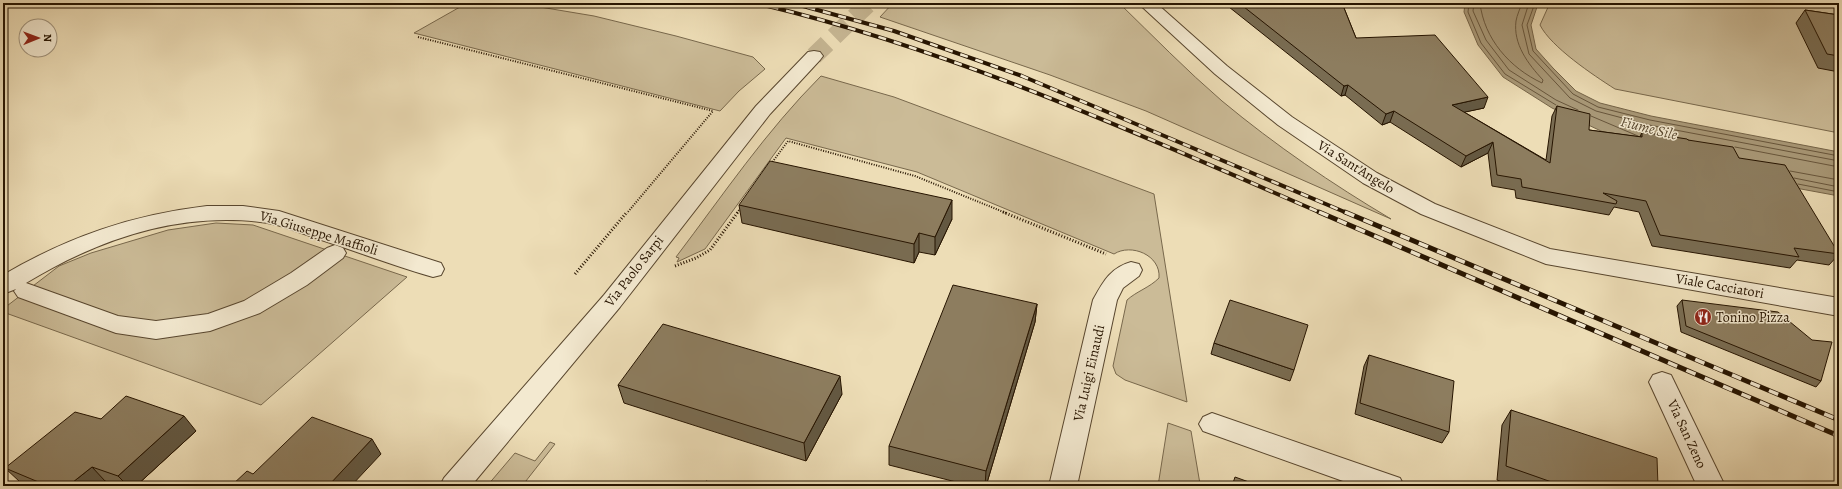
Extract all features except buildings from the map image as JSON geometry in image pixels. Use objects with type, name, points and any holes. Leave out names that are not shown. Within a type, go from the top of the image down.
[{"type":"street","name":"Via Sant'Angelo","points":[[1146,3],[1221,70],[1285,121],[1329,152],[1370,178],[1428,209],[1546,256],[1601,266]]},
{"type":"street","name":"Via Paolo Sarpi","points":[[454,486],[612,301],[763,110],[814,56]]},
{"type":"street","name":"Via Giuseppe Maffioli","points":[[3,286],[40,264],[79,245],[118,231],[156,220],[191,214],[222,211],[254,213],[279,218],[433,269]]},
{"type":"street","points":[[26,292],[116,324],[156,330],[210,322],[252,307],[299,279],[335,253]]},
{"type":"street","name":"Viale Cacciatori","points":[[1601,266],[1839,307]]},
{"type":"street","name":"Via Luigi Einaudi","points":[[1063,486],[1105,300],[1114,283],[1131,270]]},
{"type":"street","name":"Via San Zeno","points":[[1662,382],[1711,486]]},
{"type":"street","points":[[1212,424],[1390,486]]},
{"type":"path","points":[[418,37],[713,111],[575,274]]},
{"type":"path","points":[[770,167],[788,141],[915,176],[1108,255]]},
{"type":"path","points":[[672,266],[696,258],[710,250],[742,205]]},
{"type":"shaded area","points":[[467,3],[516,3],[594,16],[753,57],[765,69],[739,91],[720,111],[414,33]]},
{"type":"shaded area","points":[[893,3],[1119,3],[1222,101],[1262,133],[1347,192],[1391,219],[1146,111],[1050,75],[880,17]]},
{"type":"shaded area","points":[[1552,3],[1839,3],[1839,133],[1615,89],[1573,60],[1545,33],[1540,25],[1549,5]]},
{"type":"shaded area","points":[[821,76],[894,97],[1154,194],[1187,402],[1125,380],[1116,374],[1113,366],[1127,300],[1159,278],[1155,263],[1150,257],[1144,253],[1128,250],[1114,254],[917,172],[786,138],[705,249],[677,262],[679,258],[676,257],[763,141]]},
{"type":"shaded area","points":[[216,223],[253,225],[407,277],[261,405],[3,312],[3,309],[59,266],[91,253],[168,230]]},
{"type":"shaded area","points":[[1168,423],[1191,431],[1200,484],[1199,486],[1158,486]]},
{"type":"shaded area","points":[[550,442],[555,444],[522,486],[487,486],[515,453],[535,461]]},
{"type":"water","name":"Fiume Sile","points":[[1465,3],[1542,3],[1537,7],[1531,25],[1536,49],[1576,91],[1600,103],[1651,116],[1839,152],[1839,196],[1763,182],[1616,138],[1552,108],[1503,77],[1478,45],[1464,12]]},
{"type":"tunnel","points":[[814,56],[869,3]]},
{"type":"railway","points":[[755,3],[828,22],[901,44],[972,69],[1042,95],[1113,124],[1321,213]]},
{"type":"railway","points":[[792,3],[894,31],[1022,76],[1347,213]]},
{"type":"railway","points":[[1319,212],[1839,436]]},
{"type":"railway","points":[[1345,212],[1839,420]]},
{"type":"place","name":"Tonino Pizza","points":[[1703,317]]}]
